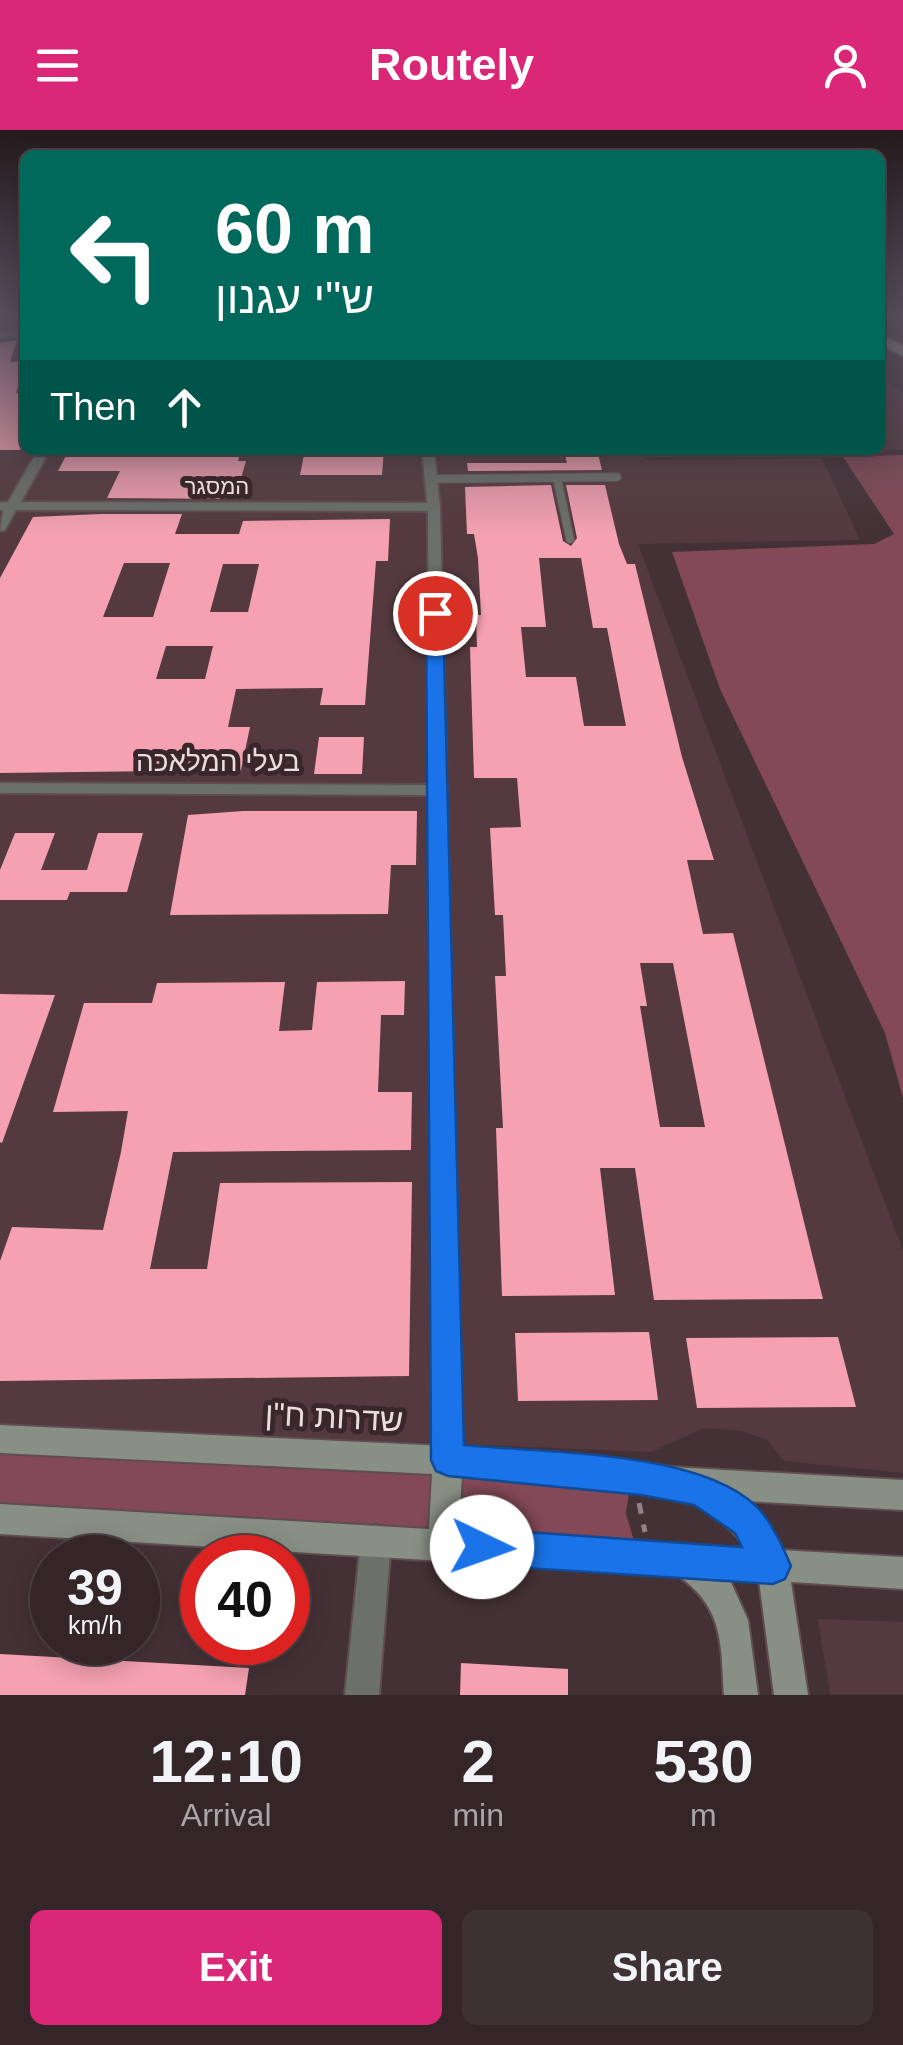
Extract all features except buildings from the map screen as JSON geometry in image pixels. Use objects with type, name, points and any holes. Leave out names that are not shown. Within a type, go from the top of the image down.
[{"type":"street","points":[[0,527],[6,506],[41,455]]},
{"type":"street","points":[[429,455],[434,507],[448,1460],[443,1544]]},
{"type":"street","name":"המסגר","points":[[6,506],[434,507]]},
{"type":"street","name":"בעלי המלאכה","points":[[0,788],[436,790]]},
{"type":"street","name":"שדרות ח\"ן","points":[[0,1440],[448,1460],[656,1480],[903,1495]]},
{"type":"street","points":[[656,1480],[712,1495],[737,1511],[758,1535],[773,1566],[792,1695]]},
{"type":"street","points":[[0,1519],[903,1573]]},
{"type":"street","points":[[362,1695],[376,1540]]},
{"type":"street","points":[[668,1558],[703,1572],[726,1599],[735,1625],[741,1695]]},
{"type":"lane","points":[[431,479],[617,477]]},
{"type":"lane","points":[[557,478],[570,539]]},
{"type":"path","points":[[656,1480],[637,1492],[640,1516],[668,1558]]},
{"type":"shaded area","points":[[0,388],[20,388],[20,455],[822,458],[860,540],[638,544],[903,1251],[903,1473],[784,1461],[767,1440],[741,1431],[704,1428],[651,1452],[0,1425]]},
{"type":"shaded area","points":[[885,388],[903,392],[903,449],[885,450]]},
{"type":"shaded area","points":[[903,455],[903,1098],[885,1033],[720,689],[672,552],[874,544],[894,534],[843,457]]},
{"type":"shaded area","points":[[0,1449],[446,1471],[630,1486],[626,1513],[635,1545],[0,1510]]},
{"type":"shaded area","points":[[818,1619],[903,1622],[903,1695],[830,1695]]},
{"type":"route","points":[[435,613],[448,1460],[641,1478],[696,1488],[723,1500],[748,1521],[773,1566],[482,1547]]}]
